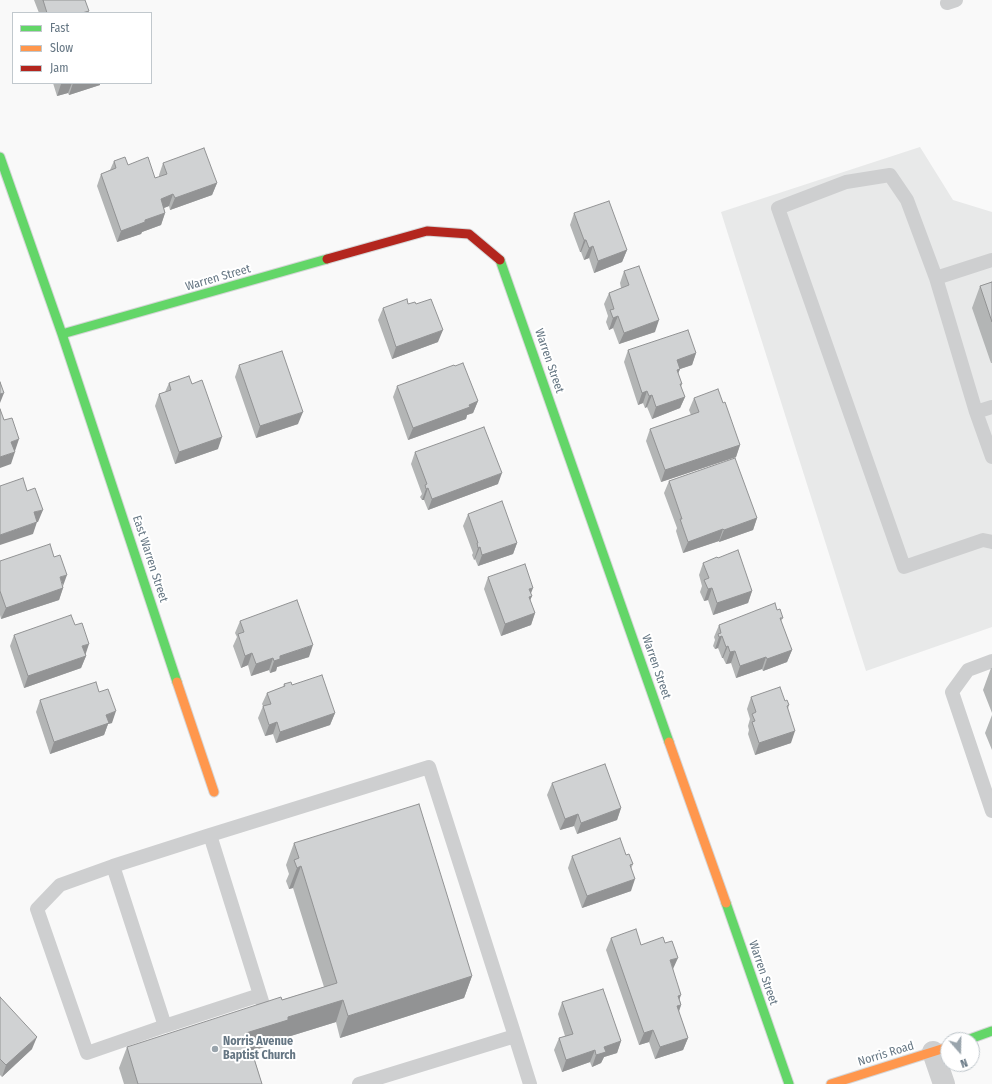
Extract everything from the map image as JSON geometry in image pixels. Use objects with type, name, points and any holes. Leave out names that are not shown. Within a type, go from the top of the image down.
[{"type":"street","points":[[0,157],[62,334]]},
{"type":"street","name":"Warren Street","points":[[62,334],[427,231],[469,234],[501,261],[789,1084]]},
{"type":"street","name":"East Warren Street","points":[[62,334],[214,792]]},
{"type":"street","points":[[980,1035],[992,1031]]},
{"type":"street","name":"Norris Road","points":[[831,1084],[940,1049]]},
{"type":"street","points":[[943,1072],[944,1084]]},
{"type":"lane","points":[[987,541],[904,567],[778,208],[846,182],[890,175],[907,200],[936,278],[976,412],[992,457]]},
{"type":"lane","points":[[936,278],[992,260]]},
{"type":"lane","points":[[976,412],[992,407]]},
{"type":"lane","points":[[992,661],[968,670],[952,692],[992,811]]},
{"type":"lane","points":[[260,995],[87,1053],[37,909],[60,885],[210,834],[429,767],[530,1084]]},
{"type":"lane","points":[[210,834],[266,1014]]},
{"type":"lane","points":[[113,866],[165,1026]]},
{"type":"lane","points":[[359,1084],[514,1036]]},
{"type":"shaded area","points":[[920,147],[953,200],[992,212],[992,627],[866,671],[721,212]]},
{"type":"building","points":[[43,0],[85,0],[89,11],[86,12],[47,12]]},
{"type":"building","points":[[204,148],[217,183],[175,198],[173,194],[161,199],[165,213],[121,231],[101,174],[116,168],[114,161],[125,157],[128,165],[148,157],[155,178],[167,174],[163,163]]},
{"type":"building","points":[[609,201],[627,250],[598,261],[593,246],[589,248],[586,240],[584,240],[574,213]]},
{"type":"building","points":[[639,266],[659,320],[624,333],[618,316],[613,318],[610,310],[614,309],[609,293],[629,285],[624,271]]},
{"type":"building","points":[[992,282],[992,322],[980,286]]},
{"type":"building","points":[[407,299],[408,304],[415,302],[416,304],[431,299],[443,330],[396,347],[383,308]]},
{"type":"building","points":[[688,330],[696,353],[677,360],[680,369],[677,370],[682,384],[680,384],[685,397],[656,407],[652,395],[649,396],[647,391],[642,393],[628,350]]},
{"type":"building","points":[[282,351],[303,412],[260,426],[239,365]]},
{"type":"building","points":[[463,363],[478,401],[469,405],[470,407],[413,428],[397,386]]},
{"type":"building","points":[[189,376],[192,384],[202,380],[222,437],[179,452],[159,394],[171,390],[169,383]]},
{"type":"building","points":[[0,382],[4,393],[0,394]]},
{"type":"building","points":[[718,389],[723,403],[725,402],[740,445],[665,470],[650,429],[699,412],[694,398]]},
{"type":"building","points":[[0,409],[4,420],[12,418],[19,439],[11,442],[15,452],[0,457]]},
{"type":"building","points":[[484,427],[502,473],[432,499],[428,488],[426,489],[425,485],[427,484],[415,452]]},
{"type":"building","points":[[735,458],[757,518],[688,542],[669,481]]},
{"type":"building","points":[[23,478],[27,491],[35,488],[43,510],[34,512],[37,522],[0,535],[0,486]]},
{"type":"building","points":[[502,501],[517,543],[482,555],[480,547],[478,548],[478,543],[468,514]]},
{"type":"building","points":[[50,544],[54,557],[60,555],[67,575],[60,577],[63,588],[6,608],[0,591],[0,561]]},
{"type":"building","points":[[738,550],[752,591],[717,603],[712,588],[708,589],[704,580],[709,578],[703,563]]},
{"type":"building","points":[[525,564],[533,588],[529,589],[532,596],[529,597],[535,613],[505,624],[488,577]]},
{"type":"building","points":[[297,600],[313,645],[280,656],[280,659],[274,661],[273,658],[256,664],[252,653],[245,656],[238,634],[244,632],[240,621]]},
{"type":"building","points":[[775,603],[777,610],[780,609],[783,618],[780,618],[792,650],[767,659],[766,657],[740,666],[735,651],[730,652],[728,646],[726,647],[722,636],[719,637],[718,634],[721,633],[719,625]]},
{"type":"building","points":[[71,615],[75,625],[82,623],[89,644],[82,646],[86,656],[28,676],[14,635]]},
{"type":"building","points":[[322,675],[335,713],[280,732],[277,722],[269,725],[263,706],[271,704],[267,693],[285,686],[284,684],[291,682],[292,685]]},
{"type":"building","points":[[96,682],[99,692],[108,689],[116,711],[106,715],[109,723],[54,742],[40,700]]},
{"type":"building","points":[[780,687],[785,701],[787,700],[789,705],[787,706],[795,731],[759,743],[752,722],[755,721],[752,714],[756,712],[751,697]]},
{"type":"building","points":[[605,764],[621,808],[581,823],[578,814],[565,819],[552,783]]},
{"type":"building","points":[[419,804],[472,976],[348,1016],[343,1000],[288,1017],[288,1020],[246,1033],[262,1084],[138,1084],[127,1047],[281,997],[282,1000],[337,983],[301,866],[297,868],[294,860],[299,858],[294,843]]},
{"type":"building","points":[[620,838],[626,855],[629,854],[633,864],[630,865],[635,879],[587,896],[572,856]]},
{"type":"building","points":[[636,929],[641,945],[663,937],[665,943],[672,941],[678,958],[670,960],[681,995],[678,996],[681,1005],[677,1006],[688,1038],[660,1047],[653,1030],[644,1033],[611,938]]},
{"type":"building","points":[[603,989],[621,1041],[604,1047],[606,1052],[596,1055],[595,1050],[566,1060],[559,1038],[573,1034],[562,1002]]},
{"type":"building","points":[[0,997],[37,1037],[6,1065],[0,1059]]},
{"type":"traffic: fast","points":[[0,157],[62,334],[177,682]]},
{"type":"traffic: fast","points":[[62,334],[327,259]]},
{"type":"traffic: fast","points":[[500,260],[669,742]]},
{"type":"traffic: fast","points":[[726,903],[789,1084]]},
{"type":"traffic: fast","points":[[980,1035],[992,1031]]},
{"type":"traffic: slow","points":[[177,682],[214,792]]},
{"type":"traffic: slow","points":[[669,742],[726,903]]},
{"type":"traffic: slow","points":[[831,1084],[940,1050]]},
{"type":"traffic: jam","points":[[327,259],[427,231],[469,234],[500,260]]},
{"type":"place","name":"Norris Avenue Baptist Church","points":[[215,1049]]}]
